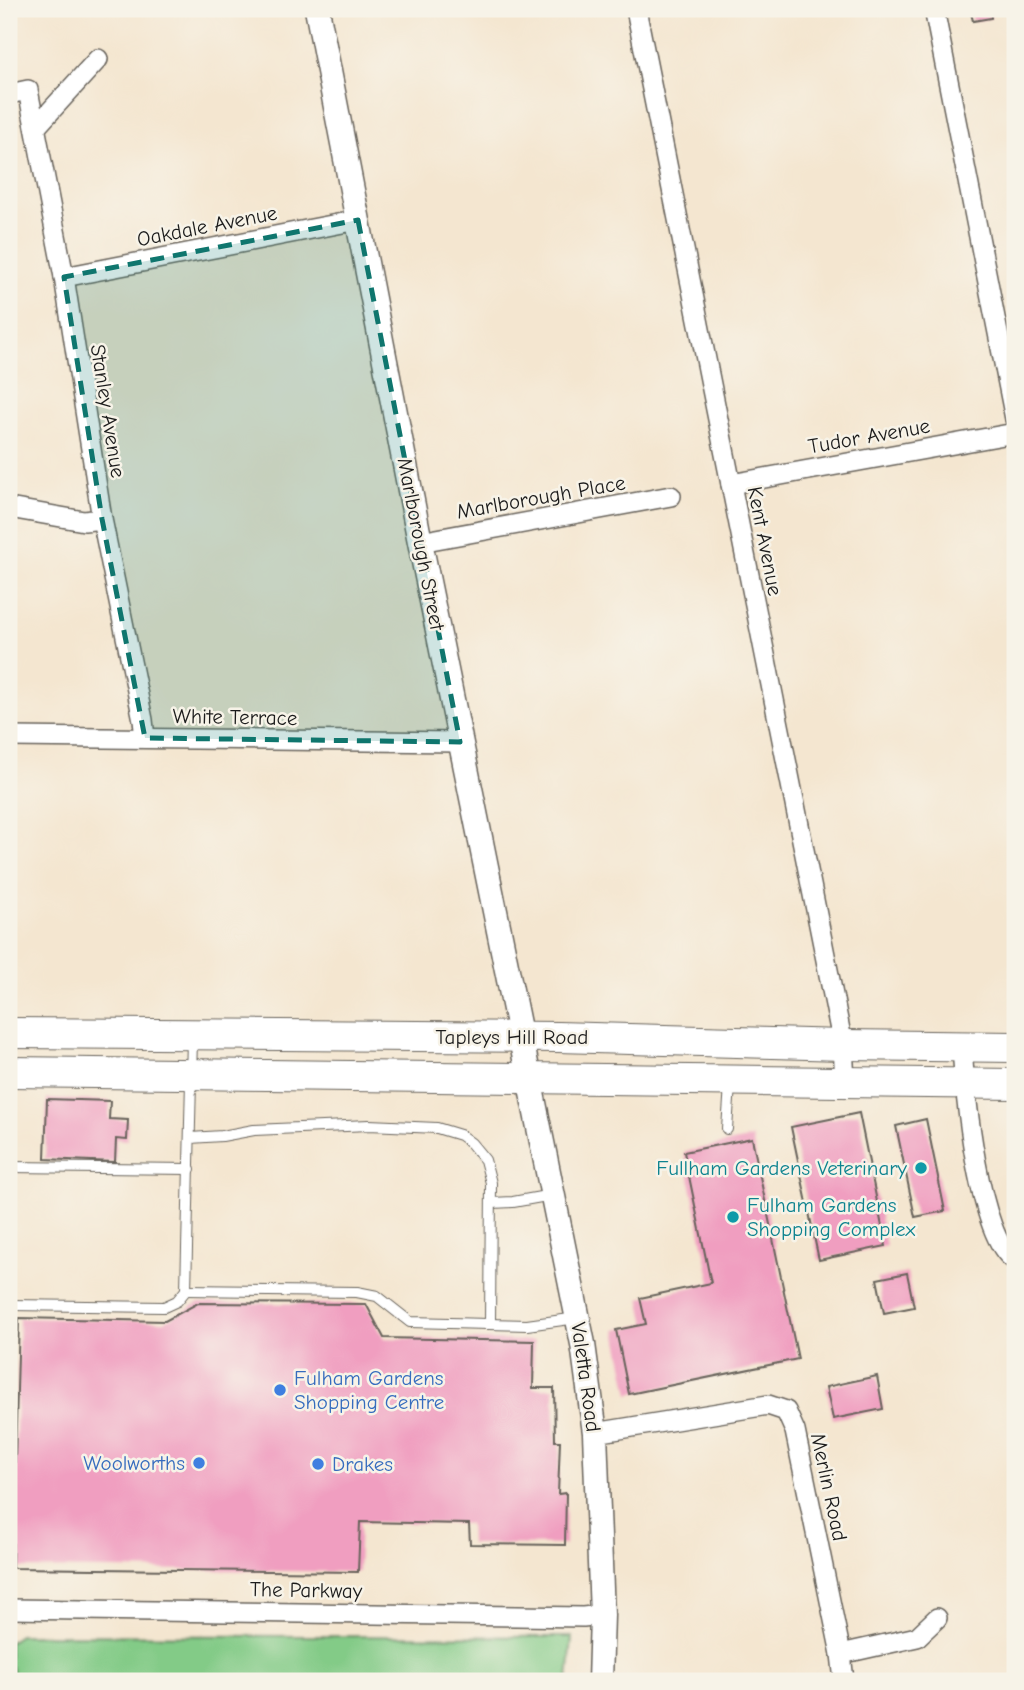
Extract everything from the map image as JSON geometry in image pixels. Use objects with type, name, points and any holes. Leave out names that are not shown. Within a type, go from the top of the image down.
[{"type":"main road","name":"Tapleys Hill Road","points":[[9,1032],[522,1037],[1015,1047]]},
{"type":"main road","name":"Tapleys Hill Road","points":[[9,1072],[1015,1084]]},
{"type":"street","name":"Marlborough Street","points":[[317,9],[420,542],[530,1078]]},
{"type":"street","name":"Kent Avenue","points":[[636,9],[843,1045],[845,1083]]},
{"type":"street","points":[[934,9],[1015,419]]},
{"type":"street","points":[[36,127],[99,59]]},
{"type":"street","name":"Stanley Avenue","points":[[18,92],[36,127],[64,277],[102,519],[145,738]]},
{"type":"street","name":"Oakdale Avenue","points":[[64,277],[358,220]]},
{"type":"street","name":"Tudor Avenue","points":[[731,484],[1015,433]]},
{"type":"street","name":"Marlborough Place","points":[[420,542],[671,496]]},
{"type":"street","points":[[9,508],[84,521],[102,519]]},
{"type":"street","name":"White Terrace","points":[[9,737],[460,742]]},
{"type":"street","points":[[962,1045],[964,1084],[981,1188],[992,1230],[1009,1257],[1015,1260]]},
{"type":"street","name":"Valetta Road","points":[[530,1078],[578,1318],[595,1433],[602,1615],[600,1681]]},
{"type":"street","name":"Merlin Road","points":[[595,1433],[768,1405],[786,1411],[795,1431],[841,1654],[844,1681]]},
{"type":"street","name":"The Parkway","points":[[9,1609],[583,1617],[602,1615]]},
{"type":"street","points":[[841,1654],[917,1637],[937,1618]]},
{"type":"lane","points":[[9,1306],[164,1307],[177,1301],[186,1290],[192,1034]]},
{"type":"lane","points":[[727,1129],[730,1081]]},
{"type":"lane","points":[[190,1138],[254,1130],[369,1125],[446,1129],[460,1135],[471,1143],[485,1160],[491,1182],[490,1324]]},
{"type":"lane","points":[[9,1167],[190,1169]]},
{"type":"lane","points":[[492,1203],[553,1195]]},
{"type":"lane","points":[[186,1290],[358,1292],[377,1296],[410,1322],[532,1325],[578,1318]]},
{"type":"highlighted area","points":[[358,220],[460,742],[145,738],[102,519],[64,277]]},
{"type":"green space","points":[[19,1635],[572,1637],[568,1681],[17,1681],[9,1663],[9,1642]]},
{"type":"building","points":[[970,9],[990,9],[991,18],[973,21]]},
{"type":"building","points":[[47,1099],[110,1101],[109,1119],[128,1120],[127,1140],[116,1139],[115,1162],[45,1159]]},
{"type":"building","points":[[859,1113],[886,1246],[819,1260],[791,1127]]},
{"type":"building","name":"Fullham Gardens Veterinary","points":[[926,1119],[945,1211],[915,1217],[896,1126]]},
{"type":"building","name":"Fulham Gardens Shopping Complex","points":[[752,1138],[798,1359],[629,1394],[616,1330],[646,1324],[640,1298],[711,1283],[684,1152]]},
{"type":"building","points":[[907,1273],[914,1307],[884,1313],[877,1279]]},
{"type":"building","name":"Fulham Gardens Shopping Centre","points":[[198,1303],[366,1304],[384,1338],[534,1341],[533,1388],[554,1388],[555,1441],[560,1441],[558,1494],[566,1493],[565,1545],[470,1544],[469,1524],[360,1522],[358,1572],[12,1568],[19,1318],[165,1321]]},
{"type":"building","points":[[877,1376],[883,1409],[833,1419],[826,1387]]},
{"type":"place","name":"Fullham Gardens Veterinary","points":[[921,1168]]},
{"type":"place","name":"Fulham Gardens Shopping Complex","points":[[733,1217]]},
{"type":"place","name":"Fulham Gardens Shopping Centre","points":[[280,1390]]},
{"type":"place","name":"Woolworths","points":[[199,1463]]},
{"type":"place","name":"Drakes","points":[[318,1464]]}]
